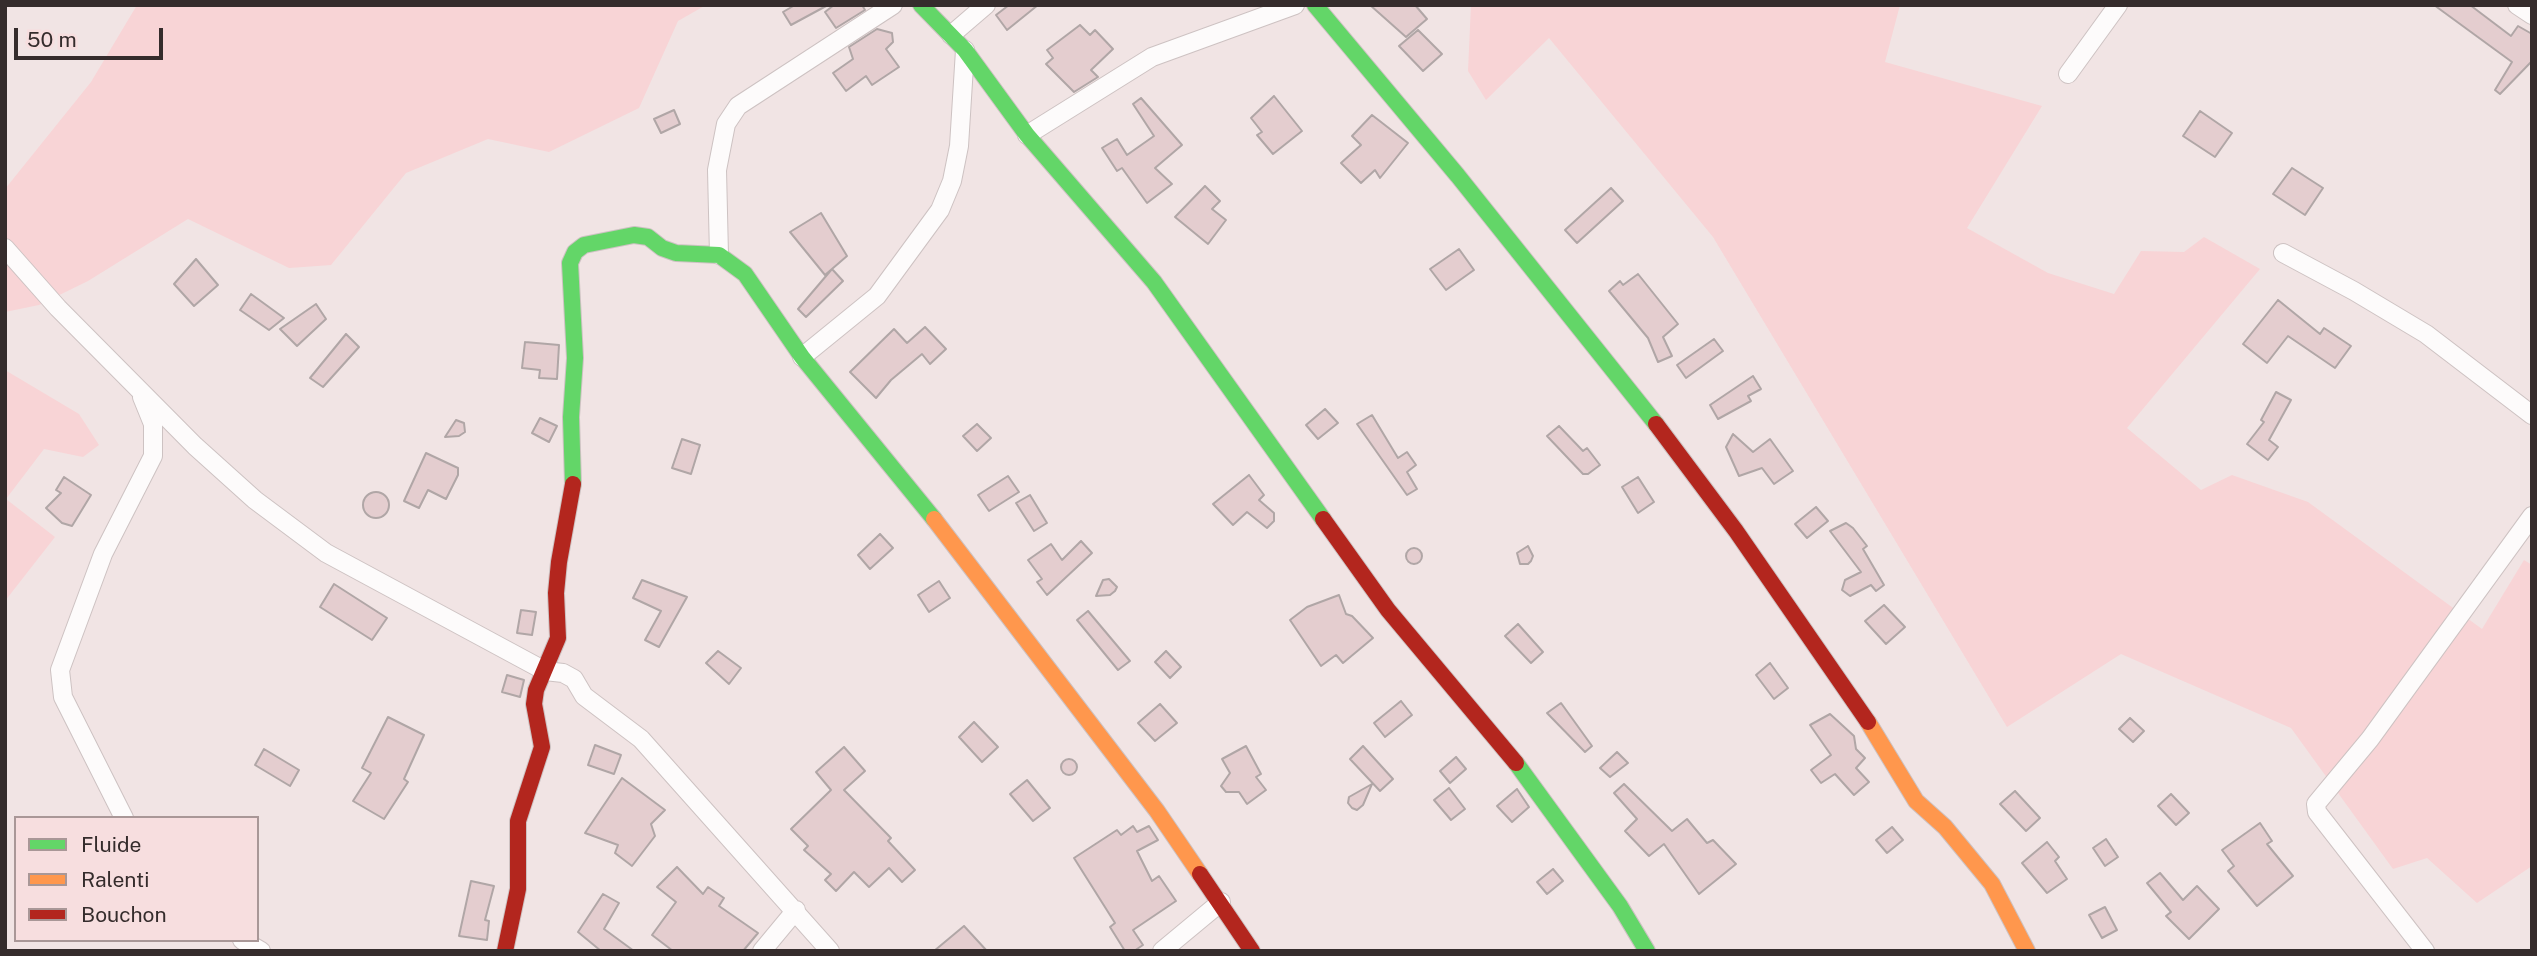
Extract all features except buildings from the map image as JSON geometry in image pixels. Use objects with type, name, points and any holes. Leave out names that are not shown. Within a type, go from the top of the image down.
[{"type":"street","points":[[719,255],[716,170],[726,124],[738,106],[894,5]]},
{"type":"street","points":[[921,5],[964,50],[1027,135],[1154,282],[1388,610],[1517,764],[1620,906],[1647,951]]},
{"type":"street","points":[[951,35],[986,5]]},
{"type":"street","points":[[1027,135],[1152,57],[1295,5]]},
{"type":"street","points":[[1315,5],[1493,218],[1665,435],[1736,531],[1868,722],[1916,801],[1945,827],[1992,884],[2027,951]]},
{"type":"street","points":[[2068,74],[2118,5]]},
{"type":"street","points":[[2517,5],[2532,15]]},
{"type":"street","points":[[802,357],[877,296],[940,210],[952,181],[959,146],[964,50]]},
{"type":"street","points":[[505,951],[518,889],[518,821],[542,747],[534,704],[536,690],[558,638],[556,593],[559,562],[575,476],[571,417],[575,358],[570,263],[575,252],[584,245],[634,235],[648,237],[676,253],[719,255],[745,274],[802,357],[985,583],[1221,902],[1252,951]]},
{"type":"street","points":[[5,248],[58,309],[136,384],[195,446],[255,500],[326,553],[545,671],[563,673],[574,679],[584,696],[641,739],[830,951]]},
{"type":"street","points":[[2283,253],[2426,334],[2532,415]]},
{"type":"street","points":[[123,816],[75,726],[63,697],[60,670],[103,554],[153,456],[153,424],[136,384]]},
{"type":"street","points":[[2425,951],[2317,812],[2316,804],[2370,739],[2532,516]]},
{"type":"street","points":[[1162,951],[1221,902]]},
{"type":"street","points":[[762,951],[796,910]]},
{"type":"street","points":[[245,942],[261,951]]},
{"type":"shaded area","points":[[137,5],[706,5],[678,21],[639,108],[549,152],[488,139],[406,173],[331,265],[289,268],[188,219],[88,281],[39,305],[5,312],[5,189],[91,82]]},
{"type":"shaded area","points":[[1471,5],[1900,5],[1885,62],[2042,106],[1967,228],[2048,273],[2114,294],[2141,251],[2184,252],[2204,237],[2260,269],[2127,428],[2201,490],[2232,475],[2308,502],[2482,629],[2524,560],[2532,565],[2532,866],[2477,903],[2427,858],[2393,869],[2291,728],[2121,654],[2007,727],[1713,237],[1549,38],[1486,100],[1468,71]]},
{"type":"shaded area","points":[[5,370],[79,414],[99,445],[83,457],[44,449],[6,499],[55,537],[5,601]]},
{"type":"traffic: fast","points":[[921,5],[965,50],[1027,135],[1154,282],[1323,519]]},
{"type":"traffic: fast","points":[[1315,5],[1458,176],[1656,424]]},
{"type":"traffic: fast","points":[[573,484],[571,417],[575,358],[570,263],[575,252],[584,245],[634,235],[648,237],[662,248],[676,253],[719,255],[745,274],[802,357],[934,519]]},
{"type":"traffic: fast","points":[[1516,763],[1620,906],[1647,951]]},
{"type":"traffic: slow","points":[[934,519],[1157,811],[1200,874]]},
{"type":"traffic: slow","points":[[1868,722],[1916,801],[1945,827],[1992,884],[2027,951]]},
{"type":"traffic: jam","points":[[1656,424],[1736,531],[1868,722]]},
{"type":"traffic: jam","points":[[505,951],[518,889],[518,821],[542,747],[534,704],[536,690],[558,638],[556,593],[559,562],[573,484]]},
{"type":"traffic: jam","points":[[1323,519],[1388,610],[1516,763]]},
{"type":"traffic: jam","points":[[1200,874],[1252,951]]}]
